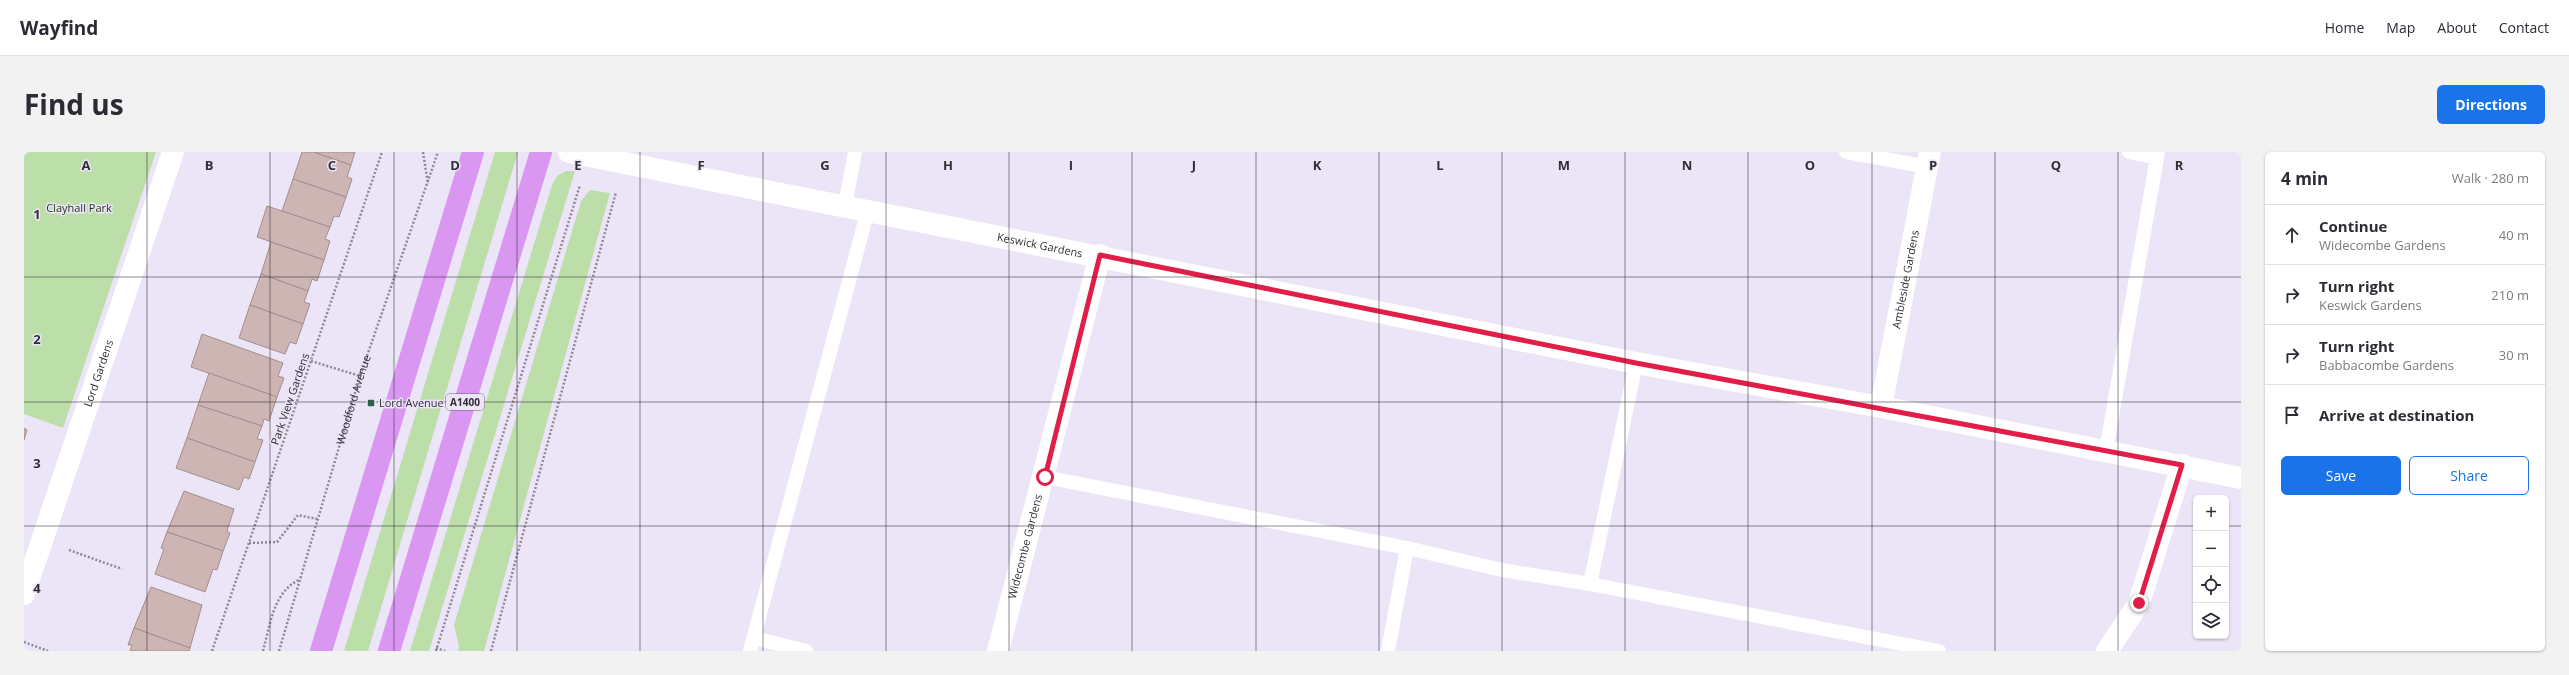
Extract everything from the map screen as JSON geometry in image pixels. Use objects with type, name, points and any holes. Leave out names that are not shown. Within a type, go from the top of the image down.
[{"type":"highway","points":[[321,651],[473,152]]},
{"type":"highway","name":"A1400","points":[[389,651],[541,152]]},
{"type":"street","name":"Lord Gardens","points":[[24,594],[173,152]]},
{"type":"street","name":"Keswick Gardens","points":[[579,154],[1100,255],[1636,363],[1880,407],[2182,465],[2241,478]]},
{"type":"street","name":"Ambleside Gardens","points":[[1880,407],[1929,159]]},
{"type":"street","name":"Widecombe Gardens","points":[[998,651],[1045,477],[1100,255]]},
{"type":"street","points":[[2110,650],[2139,603],[2182,465]]},
{"type":"lane","points":[[845,206],[855,152]]},
{"type":"lane","points":[[1846,152],[1929,159]]},
{"type":"lane","points":[[2106,451],[2157,155],[2129,152]]},
{"type":"lane","points":[[806,651],[752,644],[868,210]]},
{"type":"lane","points":[[1590,584],[1636,363]]},
{"type":"lane","points":[[1045,477],[1407,548],[1502,570],[1590,584],[1939,651]]},
{"type":"lane","points":[[1388,651],[1407,548]]},
{"type":"path","name":"Park View Gardens","points":[[212,651],[382,152]]},
{"type":"path","points":[[423,152],[428,185]]},
{"type":"path","name":"Woodford Avenue","points":[[279,651],[360,376],[428,185],[438,152]]},
{"type":"path","points":[[445,651],[436,650],[579,154]]},
{"type":"path","points":[[491,651],[624,163]]},
{"type":"path","points":[[311,361],[360,376]]},
{"type":"path","points":[[249,543],[277,542],[298,515],[317,519]]},
{"type":"path","points":[[42,540],[122,569]]},
{"type":"path","points":[[263,651],[280,594],[288,585],[300,580]]},
{"type":"path","points":[[24,642],[48,651]]},
{"type":"green space","name":"Clayhall Park","points":[[24,152],[156,152],[63,428],[24,414]]},
{"type":"green space","points":[[495,152],[518,152],[368,651],[344,651]]},
{"type":"green space","points":[[566,171],[575,171],[429,651],[410,651],[552,185],[557,176]]},
{"type":"green space","points":[[590,190],[610,193],[484,651],[458,651],[459,646],[454,625],[581,201]]},
{"type":"building","points":[[302,152],[314,152],[351,165],[347,177],[352,179],[346,197],[293,179]]},
{"type":"building","points":[[314,152],[355,152],[351,165]]},
{"type":"building","points":[[293,179],[346,197],[339,217],[334,216],[330,227],[282,211]]},
{"type":"building","points":[[267,206],[330,227],[325,239],[330,241],[324,260],[257,237]]},
{"type":"building","points":[[271,242],[324,260],[317,281],[312,279],[308,291],[261,274]]},
{"type":"building","points":[[261,274],[308,291],[304,302],[310,304],[303,324],[250,305]]},
{"type":"building","points":[[250,305],[303,324],[296,344],[290,342],[285,354],[239,338]]},
{"type":"building","points":[[202,334],[283,363],[278,376],[284,378],[277,397],[191,367]]},
{"type":"building","points":[[209,373],[277,397],[269,421],[264,419],[262,426],[198,405]]},
{"type":"building","points":[[198,405],[262,426],[257,439],[263,440],[255,462],[187,438]]},
{"type":"building","points":[[24,428],[27,430],[24,440]]},
{"type":"building","points":[[187,438],[255,462],[249,479],[244,477],[239,490],[176,468]]},
{"type":"building","points":[[184,491],[234,509],[227,531],[230,533],[223,551],[167,532]]},
{"type":"building","points":[[167,532],[223,551],[217,570],[213,569],[205,592],[155,574],[164,549],[161,548]]},
{"type":"building","points":[[151,587],[202,605],[190,648],[134,628]]},
{"type":"building","points":[[134,628],[190,648],[189,651],[130,651],[132,645],[128,645]]},
{"type":"place","name":"Lord Avenue","points":[[371,403]]},
{"type":"route","points":[[1045,477],[1100,255],[1636,363],[1880,407],[2182,465],[2139,603]]}]
